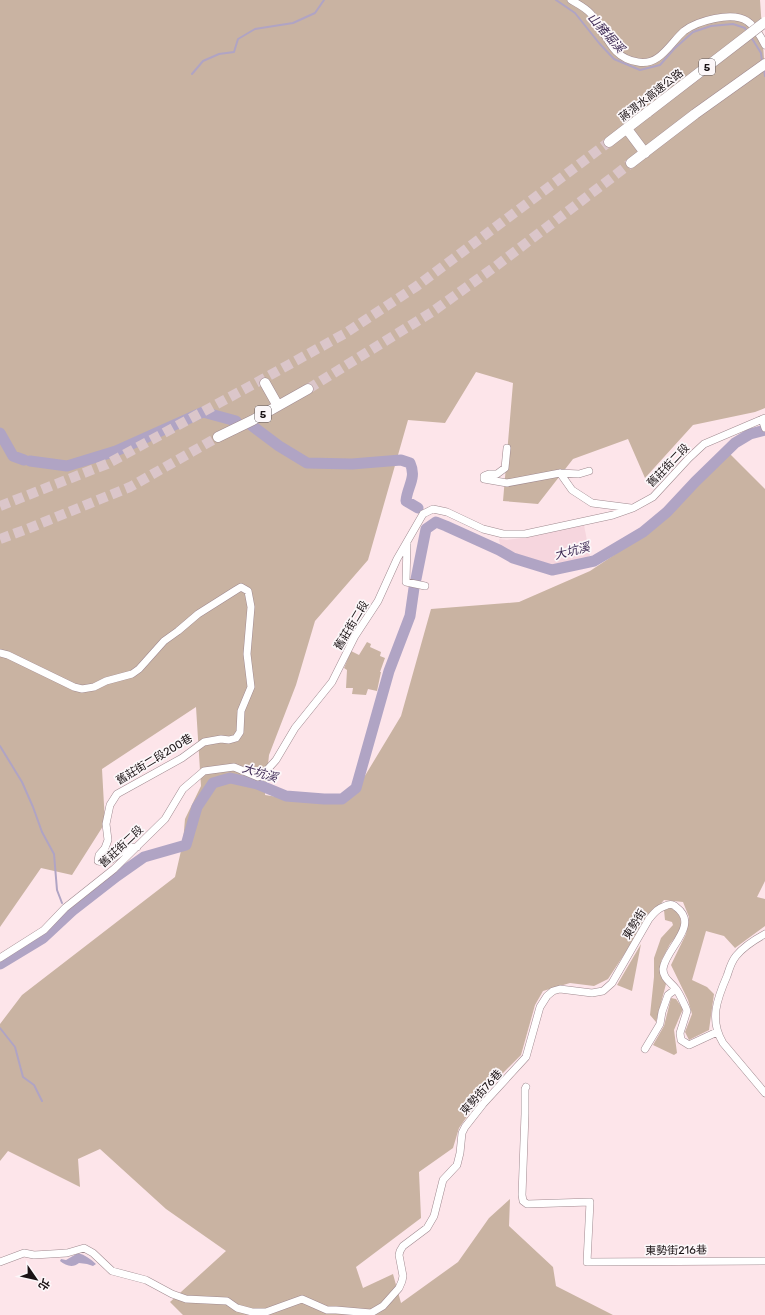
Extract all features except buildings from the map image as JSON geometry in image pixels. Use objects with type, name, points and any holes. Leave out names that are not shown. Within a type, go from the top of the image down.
[{"type":"highway","name":"蔣渭水高速公路","points":[[609,142],[765,22]]},
{"type":"highway","points":[[631,163],[765,64]]},
{"type":"highway","points":[[627,129],[645,153]]},
{"type":"highway","points":[[265,383],[278,406]]},
{"type":"highway","name":"5","points":[[218,437],[308,389]]},
{"type":"street","points":[[572,0],[591,14],[614,51],[640,63],[653,62],[663,54],[683,32],[693,25],[704,20],[717,18],[734,17],[746,20],[753,26],[765,45]]},
{"type":"street","name":"舊莊街二段","points":[[0,958],[44,930],[66,906],[114,869],[165,819],[184,789],[204,772],[234,767],[258,777],[267,770],[276,760],[295,728],[332,682],[355,636],[378,601],[397,559],[423,514],[433,509],[447,512],[483,529],[503,534],[525,534],[613,515],[633,508],[657,493],[704,444],[764,423]]},
{"type":"street","points":[[506,448],[505,468],[497,474],[486,474],[484,479],[507,483],[560,473],[579,474],[590,471]]},
{"type":"street","points":[[560,473],[572,490],[592,502],[633,508]]},
{"type":"street","points":[[407,542],[406,582],[425,586]]},
{"type":"street","name":"舊莊街二段200巷","points":[[0,653],[8,655],[74,687],[82,689],[94,687],[106,681],[132,674],[139,669],[164,641],[198,614],[241,587],[248,591],[251,607],[247,654],[251,687],[241,711],[240,732],[236,738],[229,740],[221,739],[204,742],[182,758],[130,785],[117,794],[110,805],[106,824],[108,840],[105,848],[99,855],[98,862],[111,860],[128,847],[137,847]]},
{"type":"street","name":"東勢街","points":[[560,989],[592,994],[603,991],[612,984],[649,919],[657,910],[668,904],[674,905],[682,911],[685,927],[667,958],[663,969],[665,978],[676,989],[687,1011],[680,1033],[681,1040],[689,1045],[717,1032]]},
{"type":"street","points":[[765,934],[751,942],[734,958],[719,994],[715,1019],[717,1032],[723,1043],[765,1093]]},
{"type":"street","name":"東勢街76巷","points":[[324,1312],[336,1310],[371,1313],[383,1306],[399,1288],[403,1276],[399,1254],[400,1251],[403,1246],[427,1228],[434,1216],[443,1180],[457,1165],[462,1133],[465,1127],[483,1104],[526,1058],[540,1007],[547,996],[553,991],[560,989]]},
{"type":"street","points":[[645,1049],[660,1024],[662,1012],[668,995],[676,989]]},
{"type":"street","name":"東勢街216巷","points":[[526,1087],[524,1089],[525,1114],[523,1201],[527,1204],[590,1202],[587,1262],[765,1261]]},
{"type":"street","points":[[0,1262],[24,1253],[34,1255],[67,1253],[84,1248],[93,1253],[112,1271],[146,1280],[172,1294],[186,1299],[227,1301],[237,1308],[252,1312],[266,1312],[302,1299],[324,1312]]},
{"type":"shaded area","points":[[0,0],[760,0],[765,74],[765,408],[755,412],[693,425],[645,478],[628,439],[573,459],[538,504],[503,501],[513,383],[476,372],[445,423],[408,420],[368,560],[315,621],[296,685],[269,755],[265,795],[322,804],[357,789],[401,716],[431,609],[519,602],[590,571],[632,543],[688,490],[725,449],[765,489],[765,881],[757,897],[765,899],[765,926],[735,948],[724,936],[706,931],[692,980],[707,987],[714,994],[709,1030],[689,1040],[685,1032],[692,1014],[688,1000],[671,965],[686,934],[689,917],[683,902],[664,900],[646,921],[608,979],[594,986],[570,983],[543,991],[535,1005],[521,1055],[484,1092],[459,1128],[453,1148],[419,1172],[421,1218],[356,1267],[363,1288],[393,1274],[401,1303],[458,1262],[489,1218],[510,1199],[509,1226],[553,1267],[556,1286],[613,1315],[183,1315],[170,1302],[226,1251],[166,1209],[100,1149],[78,1159],[80,1187],[8,1151],[0,1161],[0,1024],[22,995],[175,877],[183,842],[185,819],[201,786],[196,707],[102,769],[105,823],[72,875],[41,868],[0,927]]},
{"type":"shaded area","points":[[584,525],[590,556],[583,560],[562,566],[546,566],[529,562],[501,549],[499,539],[507,540],[530,537]]},
{"type":"shaded area","points":[[367,642],[371,644],[370,647],[381,652],[380,656],[385,658],[380,672],[377,691],[368,689],[366,695],[352,694],[353,688],[346,688],[347,670],[344,668],[351,651],[359,655]]},
{"type":"shaded area","points":[[669,907],[677,909],[680,914],[681,924],[679,932],[670,944],[661,961],[666,984],[656,1022],[650,1015],[654,977],[654,958],[661,938],[673,925],[672,922],[665,920],[664,910]]},
{"type":"shaded area","points":[[641,944],[632,991],[617,985]]},
{"type":"shaded area","points":[[671,998],[676,999],[683,1009],[674,1030],[677,1053],[674,1055],[653,1045],[664,1026]]},
{"type":"shaded area","points":[[78,1253],[88,1257],[96,1264],[93,1266],[79,1263],[74,1266],[70,1266],[60,1261],[61,1259],[66,1260]]},
{"type":"waterway","points":[[192,74],[203,61],[219,54],[234,52],[238,39],[255,29],[293,23],[315,13],[324,0]]},
{"type":"waterway","name":"山豬堀溪","points":[[556,0],[575,13],[614,59],[640,70],[660,65],[674,49],[693,32],[711,26],[733,24],[745,28],[747,32]]},
{"type":"waterway","name":"山豬堀溪","points":[[751,37],[761,53],[762,62]]},
{"type":"waterway","name":"山豬堀溪","points":[[764,70],[765,76]]},
{"type":"waterway","points":[[30,461],[67,466],[116,451],[203,412],[236,421]]},
{"type":"waterway","points":[[251,425],[279,446],[307,463],[352,464],[401,460],[410,463],[412,468],[412,478],[406,501],[418,508]]},
{"type":"waterway","name":"大坑溪","points":[[416,579],[426,529],[436,522],[499,550],[513,558],[552,570],[594,561],[643,532],[667,512],[735,443],[750,434],[765,430]]},
{"type":"waterway","points":[[0,433],[13,456],[24,460]]},
{"type":"waterway","name":"大坑溪","points":[[0,964],[43,938],[72,911],[144,857],[186,845],[197,807],[213,783],[230,778],[257,784],[286,796],[324,799],[342,799],[356,788],[389,671],[410,616],[414,588]]},
{"type":"waterway","points":[[0,746],[22,782],[42,832],[54,854],[57,890],[62,903]]},
{"type":"waterway","points":[[0,1028],[15,1047],[23,1077],[34,1085],[42,1101]]},
{"type":"tunnel","points":[[0,506],[107,464],[344,334],[417,286],[609,142]]},
{"type":"tunnel","points":[[308,389],[432,312],[496,266],[631,163]]},
{"type":"tunnel","points":[[0,539],[130,487],[218,437]]}]
